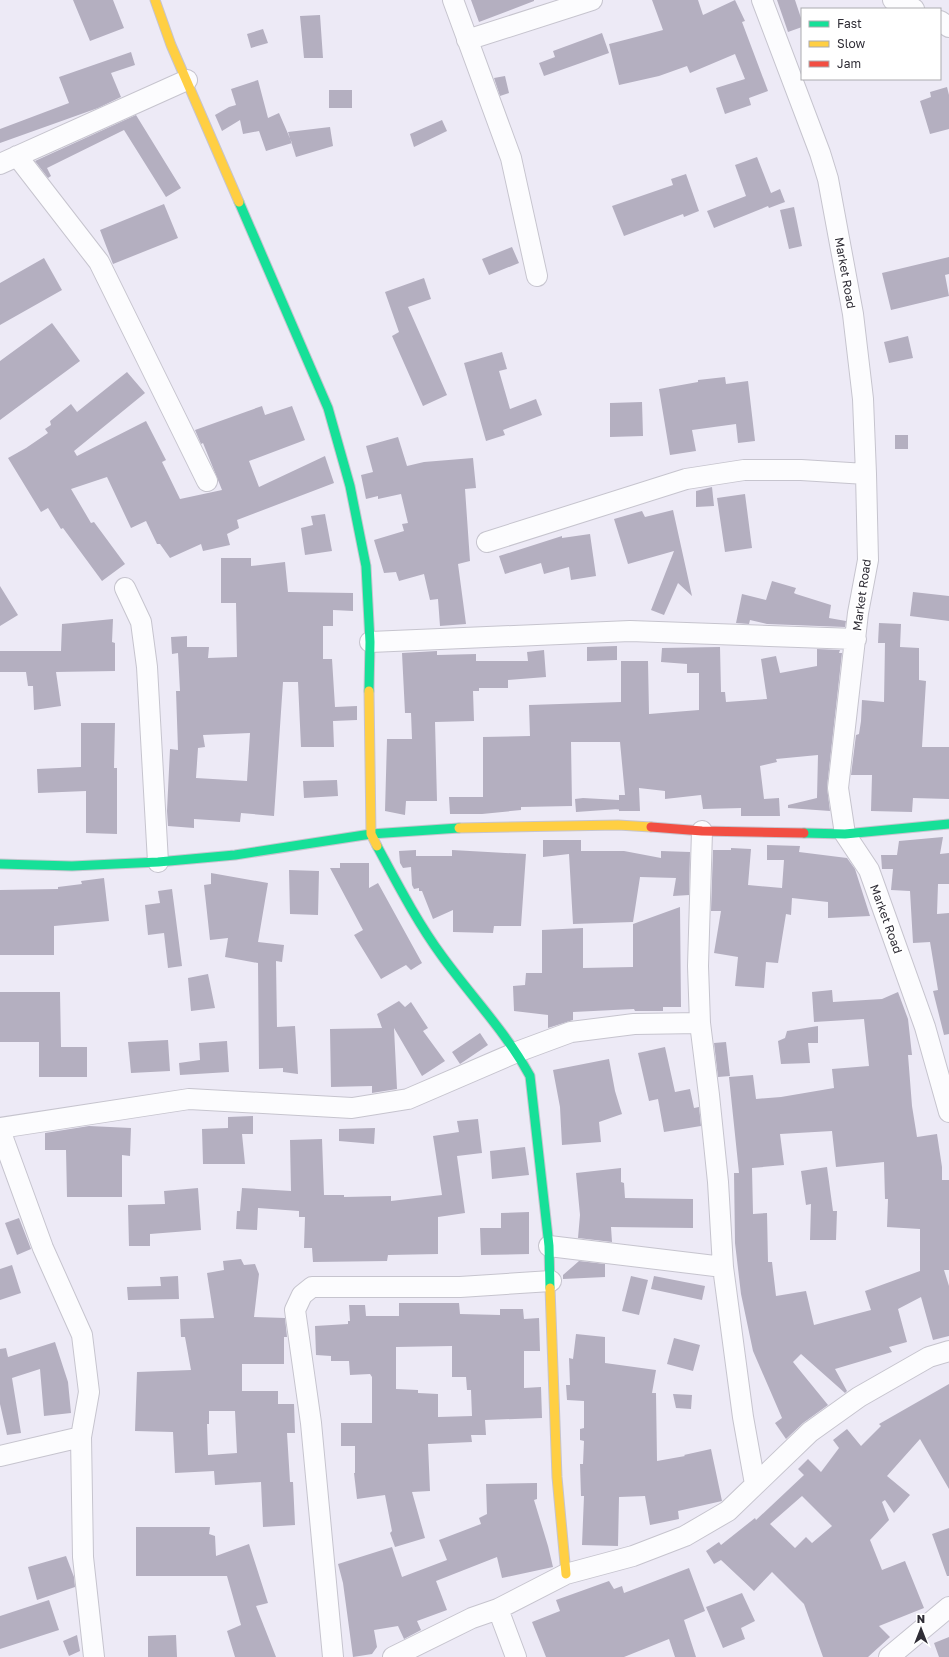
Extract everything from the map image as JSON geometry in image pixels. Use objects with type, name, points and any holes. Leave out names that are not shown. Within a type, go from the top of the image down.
[{"type":"street","points":[[154,0],[171,44],[328,408],[350,486],[366,566],[370,642],[369,724],[371,834],[402,891],[441,954],[517,1052],[530,1076],[549,1246],[557,1477],[566,1574]]},
{"type":"street","points":[[452,0],[511,158],[537,276]]},
{"type":"street","points":[[467,40],[537,9],[592,0]]},
{"type":"street","name":"Market Road","points":[[762,0],[820,153],[828,179],[853,314],[863,406],[868,560],[858,613],[838,788],[845,834],[869,870],[925,1027],[949,1112]]},
{"type":"street","points":[[893,0],[912,8]]},
{"type":"street","points":[[941,21],[949,27]]},
{"type":"street","points":[[187,80],[8,160],[99,262],[207,481]]},
{"type":"street","points":[[487,542],[686,479],[744,470],[801,470],[866,474]]},
{"type":"street","points":[[125,588],[142,622],[147,667],[158,862]]},
{"type":"street","points":[[370,642],[630,631],[856,639]]},
{"type":"street","points":[[0,864],[72,866],[158,862],[235,855],[371,834],[463,828],[618,825],[702,831],[845,834],[949,824]]},
{"type":"street","points":[[702,831],[698,966],[700,1023],[711,1111],[723,1267],[742,1417],[755,1484]]},
{"type":"street","points":[[94,1657],[83,1557],[81,1437],[89,1392],[82,1335],[43,1248],[0,1129],[189,1099],[352,1108],[408,1099],[517,1052],[571,1032],[634,1024],[700,1023]]},
{"type":"street","points":[[549,1246],[723,1267]]},
{"type":"street","points":[[333,1657],[311,1423],[295,1310],[302,1295],[312,1287],[460,1287],[551,1281]]},
{"type":"street","points":[[393,1657],[472,1618],[498,1609],[566,1574],[633,1556],[685,1536],[728,1511],[810,1432],[859,1398],[929,1356],[949,1351]]},
{"type":"street","points":[[0,1456],[81,1437]]},
{"type":"street","points":[[889,1657],[949,1607]]},
{"type":"street","points":[[498,1609],[516,1657]]},
{"type":"building","points":[[73,0],[113,0],[124,28],[90,41]]},
{"type":"building","points":[[471,0],[534,0],[534,1],[479,22]]},
{"type":"building","points":[[652,0],[698,0],[703,15],[735,0],[745,21],[742,22],[768,91],[749,98],[751,105],[725,114],[716,88],[745,79],[735,54],[690,73],[687,66],[659,76],[619,85],[609,44],[663,30]]},
{"type":"building","points":[[777,0],[795,0],[801,18],[801,27],[788,32]]},
{"type":"building","points":[[320,15],[323,58],[304,58],[300,16]]},
{"type":"building","points":[[263,29],[268,43],[251,48],[247,34]]},
{"type":"building","points":[[602,33],[609,53],[544,76],[539,63],[555,57],[553,51]]},
{"type":"building","points":[[131,52],[135,65],[111,73],[121,97],[98,108],[0,143],[0,129],[69,103],[59,77]]},
{"type":"building","points":[[505,76],[509,93],[500,96],[494,78]]},
{"type":"building","points":[[258,80],[268,118],[279,113],[292,143],[266,151],[259,131],[243,134],[240,120],[222,131],[215,115],[229,107],[236,105],[231,89]]},
{"type":"building","points":[[947,87],[949,95],[949,129],[930,134],[920,101],[931,97],[930,92]]},
{"type":"building","points":[[329,90],[352,90],[352,108],[329,108]]},
{"type":"building","points":[[136,115],[181,188],[166,197],[124,130],[47,168],[51,176],[48,178],[35,161]]},
{"type":"building","points":[[442,120],[447,131],[414,147],[410,134]]},
{"type":"building","points":[[330,127],[333,146],[296,157],[288,132]]},
{"type":"building","points":[[757,157],[771,193],[780,189],[785,202],[769,208],[768,206],[714,228],[707,211],[746,196],[735,165]]},
{"type":"building","points":[[686,174],[699,211],[684,217],[683,214],[624,236],[612,206],[673,185],[671,179]]},
{"type":"building","points":[[164,204],[178,238],[113,264],[100,230]]},
{"type":"building","points":[[794,207],[802,246],[789,249],[780,210]]},
{"type":"building","points":[[512,247],[519,263],[489,275],[482,259]]},
{"type":"building","points":[[949,257],[949,274],[945,275],[949,296],[891,310],[882,273]]},
{"type":"building","points":[[44,258],[62,290],[0,325],[0,283]]},
{"type":"building","points":[[424,278],[431,299],[408,307],[447,395],[423,406],[392,336],[399,332],[385,292]]},
{"type":"building","points":[[52,323],[80,361],[0,420],[0,361]]},
{"type":"building","points":[[908,336],[913,358],[889,363],[884,342]]},
{"type":"building","points":[[502,352],[507,369],[499,371],[510,409],[536,399],[542,415],[503,430],[505,435],[486,441],[464,363]]},
{"type":"building","points":[[127,372],[145,393],[74,451],[77,456],[146,421],[166,460],[162,462],[180,499],[222,490],[203,443],[201,444],[195,430],[262,406],[265,415],[292,406],[305,440],[249,461],[259,487],[325,456],[334,483],[237,520],[239,528],[227,534],[230,545],[203,551],[201,544],[170,558],[160,544],[157,544],[146,521],[131,528],[107,477],[71,489],[91,523],[94,522],[125,564],[102,581],[63,528],[61,529],[48,508],[41,512],[8,458],[48,433],[45,429],[51,425],[50,421],[71,404],[77,412]]},
{"type":"building","points":[[725,377],[726,384],[748,381],[755,441],[738,443],[736,424],[692,430],[696,451],[670,455],[659,389],[698,382],[698,380]]},
{"type":"building","points":[[642,402],[643,436],[610,437],[610,403]]},
{"type":"building","points":[[895,435],[908,435],[908,449],[895,449]]},
{"type":"building","points":[[398,437],[407,466],[424,462],[473,458],[476,488],[465,489],[470,561],[458,564],[466,624],[440,626],[438,599],[430,600],[424,574],[399,581],[396,572],[384,573],[374,540],[404,531],[402,524],[408,523],[401,494],[378,499],[378,496],[366,499],[361,475],[373,472],[366,446]]},
{"type":"building","points":[[712,487],[714,506],[696,507],[696,491]]},
{"type":"building","points":[[745,494],[752,548],[725,552],[717,498]]},
{"type":"building","points":[[673,510],[692,596],[678,583],[664,615],[651,610],[674,551],[628,564],[614,519],[642,511],[645,517]]},
{"type":"building","points":[[325,514],[332,551],[305,555],[301,528],[313,525],[311,516]]},
{"type":"building","points":[[590,534],[596,576],[571,580],[569,567],[544,574],[541,563],[505,574],[499,556],[562,536],[562,538]]},
{"type":"building","points":[[221,558],[251,558],[251,566],[285,562],[288,592],[353,593],[353,611],[333,610],[333,626],[323,626],[323,659],[332,659],[335,707],[357,706],[357,720],[333,721],[334,747],[301,747],[298,682],[283,682],[274,816],[241,813],[240,822],[194,819],[194,828],[168,826],[167,811],[170,749],[178,750],[176,691],[180,691],[178,653],[172,654],[171,637],[187,636],[187,647],[209,647],[208,658],[237,657],[236,603],[221,603]],"holes":[[[250,733],[247,781],[196,778],[198,748],[205,747],[203,735]]]},
{"type":"building","points":[[772,581],[796,588],[794,593],[796,594],[831,605],[829,618],[846,621],[845,627],[767,624],[750,620],[749,624],[736,623],[742,594],[766,600]]},
{"type":"building","points":[[0,586],[18,615],[0,626]]},
{"type":"building","points":[[913,592],[949,596],[949,621],[910,616]]},
{"type":"building","points":[[113,619],[112,642],[115,643],[115,671],[56,672],[61,706],[34,710],[33,686],[28,686],[26,672],[0,672],[0,651],[61,651],[62,624]]},
{"type":"building","points":[[879,623],[901,624],[900,647],[919,648],[919,680],[926,681],[922,747],[949,747],[949,799],[913,798],[912,812],[871,811],[872,775],[851,775],[856,735],[859,734],[861,721],[862,700],[884,702],[885,643],[878,643]]},
{"type":"building","points":[[617,646],[617,660],[587,661],[587,647]]},
{"type":"building","points":[[720,647],[721,692],[725,692],[726,702],[767,699],[761,659],[776,656],[780,673],[817,666],[817,649],[840,650],[839,653],[842,653],[827,787],[830,811],[788,808],[788,805],[817,798],[818,755],[776,759],[777,762],[760,766],[764,799],[779,798],[780,816],[741,816],[741,808],[703,809],[701,795],[665,799],[665,791],[639,788],[640,811],[619,811],[619,795],[625,795],[620,742],[571,742],[572,806],[521,807],[521,810],[482,814],[450,814],[449,797],[483,797],[483,737],[530,736],[529,705],[621,702],[621,661],[648,661],[649,714],[699,710],[699,673],[687,673],[687,664],[661,662],[662,648]]},
{"type":"building","points":[[544,650],[546,677],[508,680],[508,688],[479,688],[479,691],[473,691],[474,721],[435,722],[437,801],[406,801],[405,815],[385,811],[387,739],[412,739],[411,713],[405,713],[402,653],[437,651],[437,655],[476,654],[476,661],[528,661],[527,652]]},
{"type":"building","points":[[81,723],[115,723],[114,768],[117,768],[117,834],[86,833],[86,791],[38,793],[37,769],[81,767]]},
{"type":"building","points":[[337,780],[338,796],[304,798],[303,781]]},
{"type":"building","points":[[575,799],[619,800],[619,809],[576,812]]},
{"type":"building","points":[[943,837],[940,854],[949,853],[949,884],[938,884],[937,914],[949,913],[949,1034],[944,1035],[933,991],[938,990],[930,942],[913,943],[910,891],[891,890],[893,869],[882,869],[881,855],[897,855],[899,841]]},
{"type":"building","points":[[543,840],[581,840],[581,851],[624,851],[661,858],[661,851],[690,852],[689,895],[673,896],[676,878],[640,877],[633,922],[573,924],[569,854],[543,857]]},
{"type":"building","points":[[767,845],[800,846],[799,852],[847,858],[855,869],[870,916],[828,918],[828,902],[792,898],[791,915],[786,914],[778,963],[766,962],[764,988],[735,986],[738,957],[714,953],[721,911],[711,911],[713,850],[731,850],[731,848],[751,849],[748,885],[782,888],[784,860],[767,860]]},
{"type":"building","points":[[416,850],[416,856],[452,856],[452,850],[526,854],[521,926],[494,926],[493,933],[453,932],[453,910],[433,919],[422,891],[419,891],[419,888],[414,889],[412,885],[411,867],[403,868],[400,863],[399,851]]},
{"type":"building","points":[[340,863],[369,863],[369,888],[378,883],[422,963],[411,970],[406,965],[381,979],[354,935],[363,930],[330,868],[340,868]]},
{"type":"building","points":[[289,870],[319,871],[318,915],[290,914]]},
{"type":"building","points":[[211,873],[268,883],[258,942],[284,945],[282,962],[276,961],[277,1027],[295,1026],[298,1074],[283,1072],[283,1068],[259,1069],[258,963],[225,957],[228,938],[210,940],[204,885],[211,884]]},
{"type":"building","points":[[104,878],[109,921],[54,926],[54,955],[0,955],[0,890],[58,889],[58,887],[82,884],[81,881]]},
{"type":"building","points":[[172,889],[182,966],[168,968],[164,933],[148,935],[145,905],[160,903],[158,891]]},
{"type":"building","points":[[680,907],[681,1007],[663,1007],[663,1011],[635,1011],[634,1009],[573,1012],[573,1020],[548,1028],[548,1015],[514,1011],[513,986],[525,985],[526,973],[542,973],[542,930],[583,928],[583,968],[633,967],[633,924]]},
{"type":"building","points":[[208,974],[215,1008],[191,1011],[188,978]]},
{"type":"building","points":[[832,990],[833,1002],[882,999],[898,992],[908,1019],[912,1055],[908,1055],[912,1106],[917,1137],[937,1134],[942,1167],[942,1180],[949,1180],[949,1270],[944,1270],[949,1286],[949,1336],[933,1340],[921,1297],[898,1309],[907,1342],[889,1347],[892,1352],[835,1369],[847,1391],[845,1393],[801,1354],[793,1362],[828,1405],[803,1423],[786,1439],[775,1423],[782,1418],[753,1351],[741,1294],[735,1243],[734,1173],[739,1173],[729,1077],[753,1075],[756,1099],[781,1097],[834,1088],[832,1069],[869,1066],[864,1019],[814,1022],[812,992]],"holes":[[[832,1131],[836,1167],[884,1162],[885,1199],[888,1199],[887,1227],[920,1229],[920,1271],[865,1291],[871,1310],[814,1325],[806,1291],[776,1296],[772,1262],[768,1262],[767,1213],[753,1214],[752,1168],[784,1165],[780,1134]]]},
{"type":"building","points":[[0,992],[60,992],[61,1047],[87,1047],[87,1077],[39,1077],[39,1042],[0,1042]]},
{"type":"building","points":[[399,1001],[405,1007],[411,1002],[428,1028],[423,1031],[445,1061],[422,1076],[394,1028],[397,1089],[372,1093],[372,1086],[331,1087],[330,1029],[382,1028],[377,1014]]},
{"type":"building","points":[[818,1026],[818,1043],[808,1043],[810,1063],[781,1064],[778,1041],[785,1038],[787,1031]]},
{"type":"building","points":[[480,1033],[488,1045],[460,1064],[452,1052]]},
{"type":"building","points":[[168,1040],[170,1071],[131,1073],[128,1042]]},
{"type":"building","points":[[227,1041],[229,1072],[180,1075],[179,1063],[200,1060],[199,1043]]},
{"type":"building","points":[[726,1042],[730,1076],[718,1077],[714,1043]]},
{"type":"building","points":[[665,1047],[675,1092],[690,1089],[694,1108],[699,1107],[701,1126],[664,1132],[658,1099],[649,1101],[638,1053]]},
{"type":"building","points":[[609,1059],[615,1091],[622,1114],[599,1122],[601,1142],[562,1145],[560,1107],[553,1070]]},
{"type":"building","points":[[253,1116],[253,1134],[242,1134],[245,1164],[203,1164],[202,1129],[228,1128],[228,1117]]},
{"type":"building","points":[[478,1119],[482,1153],[457,1156],[465,1213],[438,1217],[438,1254],[388,1255],[387,1261],[313,1262],[312,1248],[304,1248],[305,1217],[299,1217],[299,1211],[258,1208],[257,1230],[236,1229],[237,1211],[240,1211],[242,1188],[291,1191],[290,1140],[322,1139],[324,1195],[344,1195],[344,1197],[391,1196],[391,1201],[442,1195],[433,1136],[459,1132],[457,1121]]},
{"type":"building","points":[[89,1126],[131,1128],[130,1156],[122,1155],[122,1197],[67,1197],[66,1150],[45,1150],[45,1133]]},
{"type":"building","points":[[375,1128],[374,1144],[339,1141],[339,1129]]},
{"type":"building","points":[[525,1147],[529,1175],[492,1179],[490,1151]]},
{"type":"building","points":[[827,1167],[833,1211],[837,1211],[836,1240],[810,1240],[811,1204],[806,1205],[801,1171]]},
{"type":"building","points":[[621,1168],[621,1182],[624,1183],[625,1198],[693,1199],[693,1228],[611,1227],[612,1242],[578,1238],[580,1215],[576,1173]]},
{"type":"building","points":[[198,1188],[201,1230],[150,1234],[150,1246],[129,1246],[128,1205],[165,1204],[164,1191]]},
{"type":"building","points":[[529,1212],[529,1254],[481,1255],[480,1228],[501,1228],[501,1213]]},
{"type":"building","points":[[19,1218],[31,1249],[17,1255],[5,1223]]},
{"type":"building","points":[[241,1259],[244,1265],[255,1264],[259,1274],[254,1317],[285,1318],[287,1337],[284,1337],[284,1364],[242,1364],[242,1391],[278,1391],[278,1404],[294,1404],[295,1433],[287,1433],[290,1482],[293,1482],[295,1525],[263,1527],[261,1482],[215,1485],[214,1471],[175,1473],[173,1432],[135,1431],[137,1372],[191,1370],[185,1337],[181,1337],[180,1319],[214,1318],[207,1273],[224,1270],[223,1261]],"holes":[[[209,1411],[235,1411],[237,1453],[208,1455],[207,1424],[209,1424]]]},
{"type":"building","points":[[579,1261],[605,1264],[605,1277],[563,1279],[563,1275]]},
{"type":"building","points":[[12,1265],[21,1293],[0,1300],[0,1269]]},
{"type":"building","points":[[178,1276],[179,1299],[128,1300],[127,1287],[161,1286],[160,1277]]},
{"type":"building","points":[[631,1276],[648,1280],[639,1315],[622,1311]]},
{"type":"building","points":[[654,1276],[705,1286],[702,1300],[651,1289]]},
{"type":"building","points":[[399,1303],[459,1303],[460,1314],[500,1315],[500,1309],[523,1309],[524,1319],[539,1318],[540,1351],[524,1351],[524,1388],[541,1387],[542,1418],[485,1420],[486,1435],[471,1435],[472,1442],[428,1444],[430,1491],[412,1492],[425,1538],[395,1547],[390,1533],[392,1531],[385,1495],[357,1499],[354,1473],[355,1446],[341,1446],[341,1423],[372,1423],[372,1377],[370,1374],[350,1375],[349,1361],[331,1361],[331,1356],[316,1355],[315,1326],[348,1324],[348,1321],[350,1321],[349,1305],[365,1305],[366,1316],[399,1316]],"holes":[[[452,1346],[452,1377],[466,1377],[467,1390],[471,1390],[472,1416],[438,1417],[438,1394],[418,1393],[418,1390],[396,1389],[396,1347]]]},
{"type":"building","points":[[576,1334],[605,1337],[605,1363],[656,1370],[652,1393],[656,1393],[657,1461],[711,1449],[722,1501],[678,1511],[679,1519],[650,1525],[645,1496],[619,1497],[618,1546],[582,1545],[584,1496],[581,1496],[580,1464],[583,1464],[584,1441],[580,1440],[580,1429],[584,1428],[584,1401],[567,1400],[566,1385],[570,1385],[569,1358],[573,1359]]},
{"type":"building","points":[[674,1338],[700,1345],[693,1371],[667,1364]]},
{"type":"building","points":[[55,1342],[68,1382],[71,1413],[44,1416],[40,1369],[12,1378],[21,1433],[7,1435],[0,1404],[0,1349],[6,1348],[8,1357]]},
{"type":"building","points":[[949,1384],[949,1489],[920,1439],[887,1476],[910,1495],[894,1513],[885,1500],[882,1502],[889,1520],[870,1540],[882,1570],[905,1561],[924,1608],[879,1626],[890,1637],[868,1657],[823,1657],[804,1604],[772,1572],[754,1591],[721,1560],[714,1564],[706,1551],[719,1542],[721,1545],[755,1518],[756,1520],[804,1475],[798,1469],[808,1459],[821,1472],[839,1448],[833,1440],[847,1429],[861,1446],[881,1426],[879,1424]],"holes":[[[802,1496],[832,1526],[812,1543],[806,1537],[795,1548],[770,1524]]]},
{"type":"building","points":[[673,1394],[692,1395],[691,1409],[676,1408]]},
{"type":"building","points":[[537,1483],[537,1499],[534,1500],[553,1567],[502,1578],[497,1557],[436,1581],[447,1610],[417,1621],[421,1630],[404,1639],[398,1626],[374,1630],[377,1647],[372,1654],[353,1657],[343,1583],[338,1564],[392,1547],[402,1577],[447,1560],[439,1540],[481,1524],[479,1518],[487,1514],[486,1484]]},
{"type":"building","points":[[136,1527],[210,1527],[209,1534],[215,1536],[216,1556],[249,1544],[268,1603],[256,1606],[276,1657],[235,1657],[227,1631],[241,1625],[227,1576],[136,1576]]},
{"type":"building","points":[[949,1528],[949,1576],[947,1576],[932,1534]]},
{"type":"building","points":[[66,1556],[74,1577],[75,1587],[37,1600],[28,1567]]},
{"type":"building","points":[[689,1568],[705,1611],[684,1620],[696,1657],[675,1657],[669,1639],[624,1657],[546,1657],[532,1622],[560,1611],[556,1600],[609,1581],[614,1589],[622,1586],[624,1593]]},
{"type":"building","points":[[742,1593],[755,1621],[741,1628],[745,1639],[723,1648],[706,1607]]},
{"type":"building","points":[[49,1600],[59,1630],[0,1649],[0,1616]]},
{"type":"building","points":[[77,1635],[80,1651],[69,1656],[63,1641]]},
{"type":"building","points":[[176,1635],[177,1657],[148,1657],[148,1636]]},
{"type":"building","points":[[949,1637],[949,1657],[939,1657],[934,1643]]},
{"type":"traffic: fast","points":[[239,202],[328,408],[350,486],[366,566],[370,642],[369,691]]},
{"type":"traffic: fast","points":[[804,833],[845,834],[949,824]]},
{"type":"traffic: fast","points":[[0,864],[72,866],[158,862],[235,855],[371,834],[459,828]]},
{"type":"traffic: fast","points":[[377,846],[424,930],[453,971],[510,1044],[530,1076],[549,1246],[550,1288]]},
{"type":"traffic: slow","points":[[155,0],[171,45],[239,202]]},
{"type":"traffic: slow","points":[[369,691],[371,834],[377,846]]},
{"type":"traffic: slow","points":[[459,828],[618,825],[651,827]]},
{"type":"traffic: slow","points":[[550,1288],[557,1477],[566,1574]]},
{"type":"traffic: jam","points":[[651,827],[702,831],[804,833]]}]
